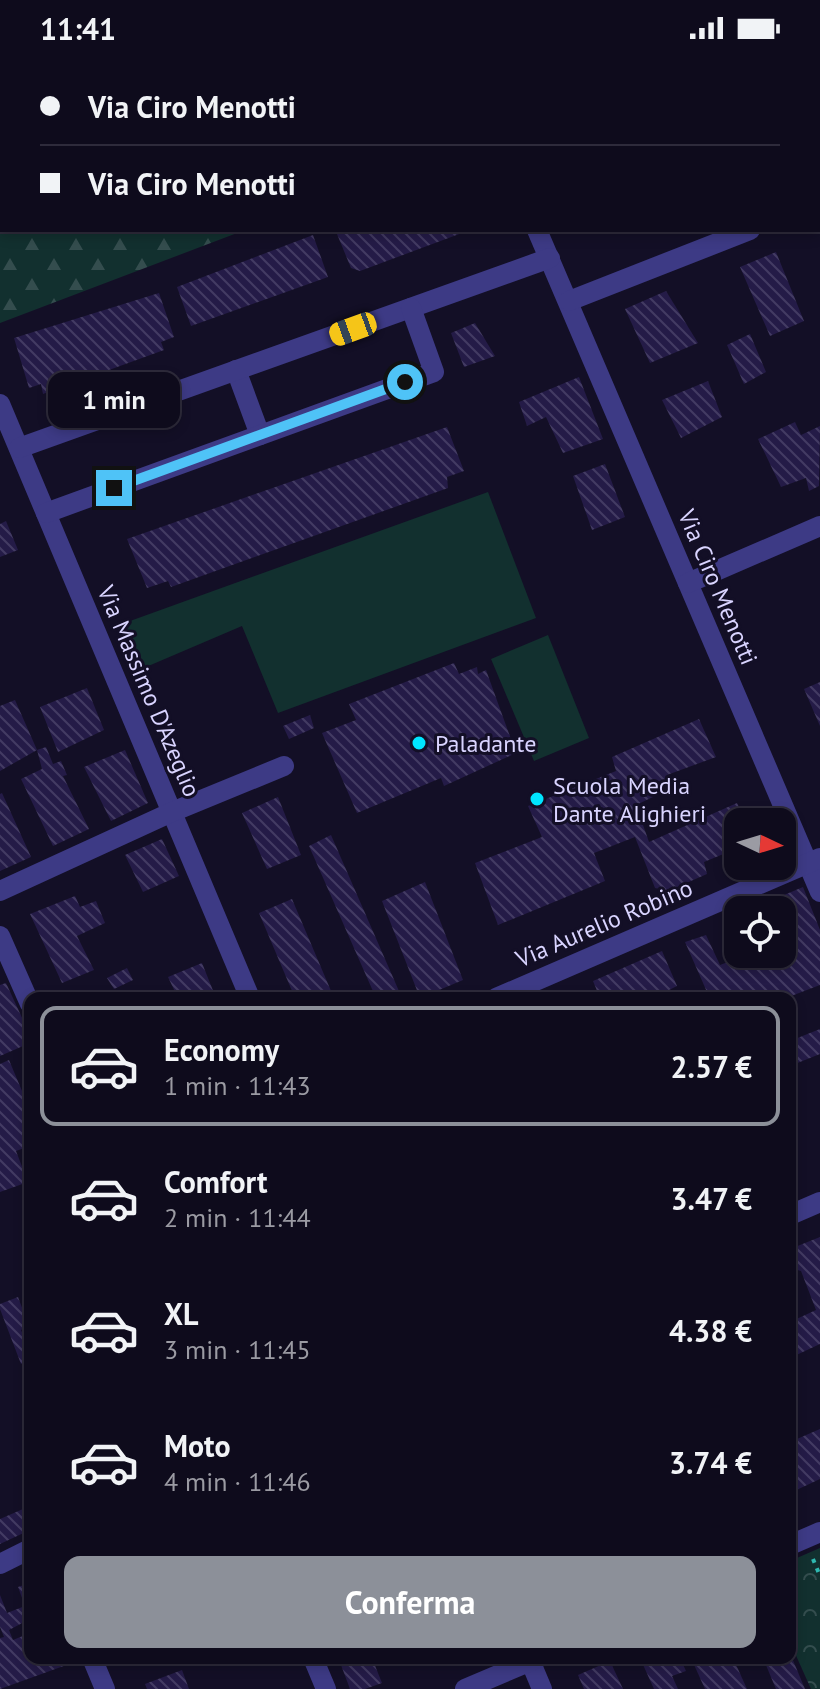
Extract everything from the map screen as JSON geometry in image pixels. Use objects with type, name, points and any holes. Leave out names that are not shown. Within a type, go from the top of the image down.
[{"type":"street","name":"Via Ciro Menotti","points":[[538,232],[688,583],[813,861],[820,892]]},
{"type":"street","points":[[569,301],[745,232]]},
{"type":"street","points":[[19,448],[550,258]]},
{"type":"street","points":[[46,513],[434,372],[411,308]]},
{"type":"street","points":[[236,370],[260,435]]},
{"type":"street","name":"Via Massimo D'Azeglio","points":[[0,404],[247,992]]},
{"type":"street","points":[[688,583],[820,526]]},
{"type":"street","points":[[0,891],[172,812],[284,766]]},
{"type":"street","name":"Via Aurelio Robino","points":[[510,992],[813,861]]},
{"type":"street","points":[[0,936],[25,992]]},
{"type":"street","points":[[796,1212],[820,1202]]},
{"type":"street","points":[[796,1542],[820,1532]]},
{"type":"street","points":[[0,1564],[24,1552]]},
{"type":"street","points":[[95,1664],[105,1689]]},
{"type":"street","points":[[316,1664],[326,1689]]},
{"type":"street","points":[[465,1689],[522,1664]]},
{"type":"street","points":[[534,1664],[542,1689]]},
{"type":"green space","points":[[0,232],[240,232],[0,323]]},
{"type":"green space","points":[[488,492],[536,618],[278,713],[242,626],[139,670],[119,625]]},
{"type":"green space","points":[[548,635],[589,738],[534,761],[491,659]]},
{"type":"green space","points":[[820,1548],[820,1689],[811,1689],[796,1655],[796,1558]]},
{"type":"building","points":[[465,232],[360,271],[351,268],[337,234]]},
{"type":"building","points":[[313,235],[328,277],[191,326],[177,287]]},
{"type":"building","points":[[776,252],[804,321],[770,336],[740,267]]},
{"type":"building","points":[[666,291],[698,343],[650,363],[625,309]]},
{"type":"building","points":[[159,293],[174,337],[161,342],[164,350],[43,394],[41,384],[29,388],[14,338]]},
{"type":"building","points":[[475,323],[495,356],[464,367],[451,333]]},
{"type":"building","points":[[750,334],[766,372],[744,384],[727,345]]},
{"type":"building","points":[[579,377],[603,439],[563,453],[546,417],[527,426],[519,402]]},
{"type":"building","points":[[708,381],[722,417],[681,438],[662,400]]},
{"type":"building","points":[[795,422],[801,435],[820,426],[819,486],[809,491],[806,478],[781,487],[758,439]]},
{"type":"building","points":[[447,427],[464,471],[447,477],[448,488],[171,587],[168,581],[147,588],[127,539]]},
{"type":"building","points":[[605,464],[625,517],[592,530],[573,476]]},
{"type":"building","points":[[6,521],[18,550],[0,557],[0,524]]},
{"type":"building","name":"Paladante","points":[[454,663],[459,674],[477,667],[478,674],[486,670],[516,753],[444,786],[441,778],[357,813],[322,733],[356,720],[349,704]]},
{"type":"building","points":[[820,682],[820,726],[804,689]]},
{"type":"building","points":[[87,688],[104,730],[58,752],[40,707]]},
{"type":"building","points":[[15,700],[37,750],[0,771],[0,706]]},
{"type":"building","points":[[310,715],[314,728],[289,739],[283,726]]},
{"type":"building","points":[[699,719],[716,757],[667,775],[670,789],[636,805],[649,842],[724,809],[724,854],[704,862],[707,874],[668,891],[655,888],[635,837],[594,853],[605,881],[498,925],[475,863],[542,837],[528,806],[616,771],[612,757]]},
{"type":"building","points":[[46,747],[53,764],[61,761],[67,775],[63,776],[89,829],[53,846],[21,779],[42,769],[37,750]]},
{"type":"building","points":[[125,750],[148,803],[111,821],[84,767]]},
{"type":"building","points":[[0,794],[31,857],[0,871]]},
{"type":"building","points":[[278,797],[301,855],[267,869],[242,813]]},
{"type":"building","points":[[331,835],[399,992],[373,992],[309,846]]},
{"type":"building","points":[[162,839],[179,876],[143,892],[125,855]]},
{"type":"building","points":[[425,882],[463,980],[434,992],[418,992],[382,901]]},
{"type":"building","points":[[803,887],[820,930],[820,985],[796,994],[707,992],[685,942],[706,935],[724,968],[796,968],[796,896],[781,896]]},
{"type":"building","points":[[75,896],[80,907],[96,901],[105,923],[77,936],[94,970],[62,983],[30,914]]},
{"type":"building","points":[[292,899],[331,992],[292,992],[259,913]]},
{"type":"building","points":[[662,951],[677,986],[665,992],[598,992],[593,981]]},
{"type":"building","points":[[202,963],[214,992],[175,992],[168,977]]},
{"type":"building","points":[[127,968],[133,980],[114,989],[107,978]]},
{"type":"building","points":[[6,983],[24,1022],[24,1046],[0,1056],[0,985]]},
{"type":"building","points":[[820,1029],[820,1054],[796,1064],[796,1039]]},
{"type":"building","points":[[9,1060],[24,1096],[24,1148],[16,1151],[24,1172],[24,1183],[0,1192],[0,1064]]},
{"type":"building","points":[[820,1237],[820,1344],[796,1355],[796,1319],[816,1310],[801,1271],[796,1270],[796,1247]]},
{"type":"building","points":[[18,1297],[24,1313],[24,1328],[21,1330],[24,1362],[21,1364],[0,1309],[0,1304]]},
{"type":"building","points":[[820,1429],[820,1479],[796,1490],[796,1439]]},
{"type":"building","points":[[23,1509],[24,1533],[0,1544],[0,1519]]},
{"type":"building","points":[[24,1585],[24,1603],[18,1587]]},
{"type":"building","points":[[0,1595],[7,1613],[24,1606],[24,1622],[9,1630],[13,1640],[24,1635],[24,1664],[69,1664],[0,1689],[0,1638],[4,1637],[0,1627]]},
{"type":"building","points":[[374,1664],[382,1683],[365,1689],[350,1689],[341,1665]]},
{"type":"building","points":[[603,1664],[611,1664],[623,1689],[584,1689],[578,1675]]},
{"type":"building","points":[[643,1664],[683,1664],[686,1671],[672,1676],[678,1689],[654,1689]]},
{"type":"building","points":[[694,1664],[736,1664],[747,1689],[705,1689]]},
{"type":"building","points":[[766,1664],[795,1664],[805,1689],[776,1689]]},
{"type":"building","points":[[182,1670],[189,1689],[147,1689],[145,1684]]},
{"type":"place","name":"Paladante","points":[[419,743]]},
{"type":"place","name":"Scuola Media Dante Alighieri","points":[[537,799]]},
{"type":"route","points":[[114,488],[405,382]]}]
